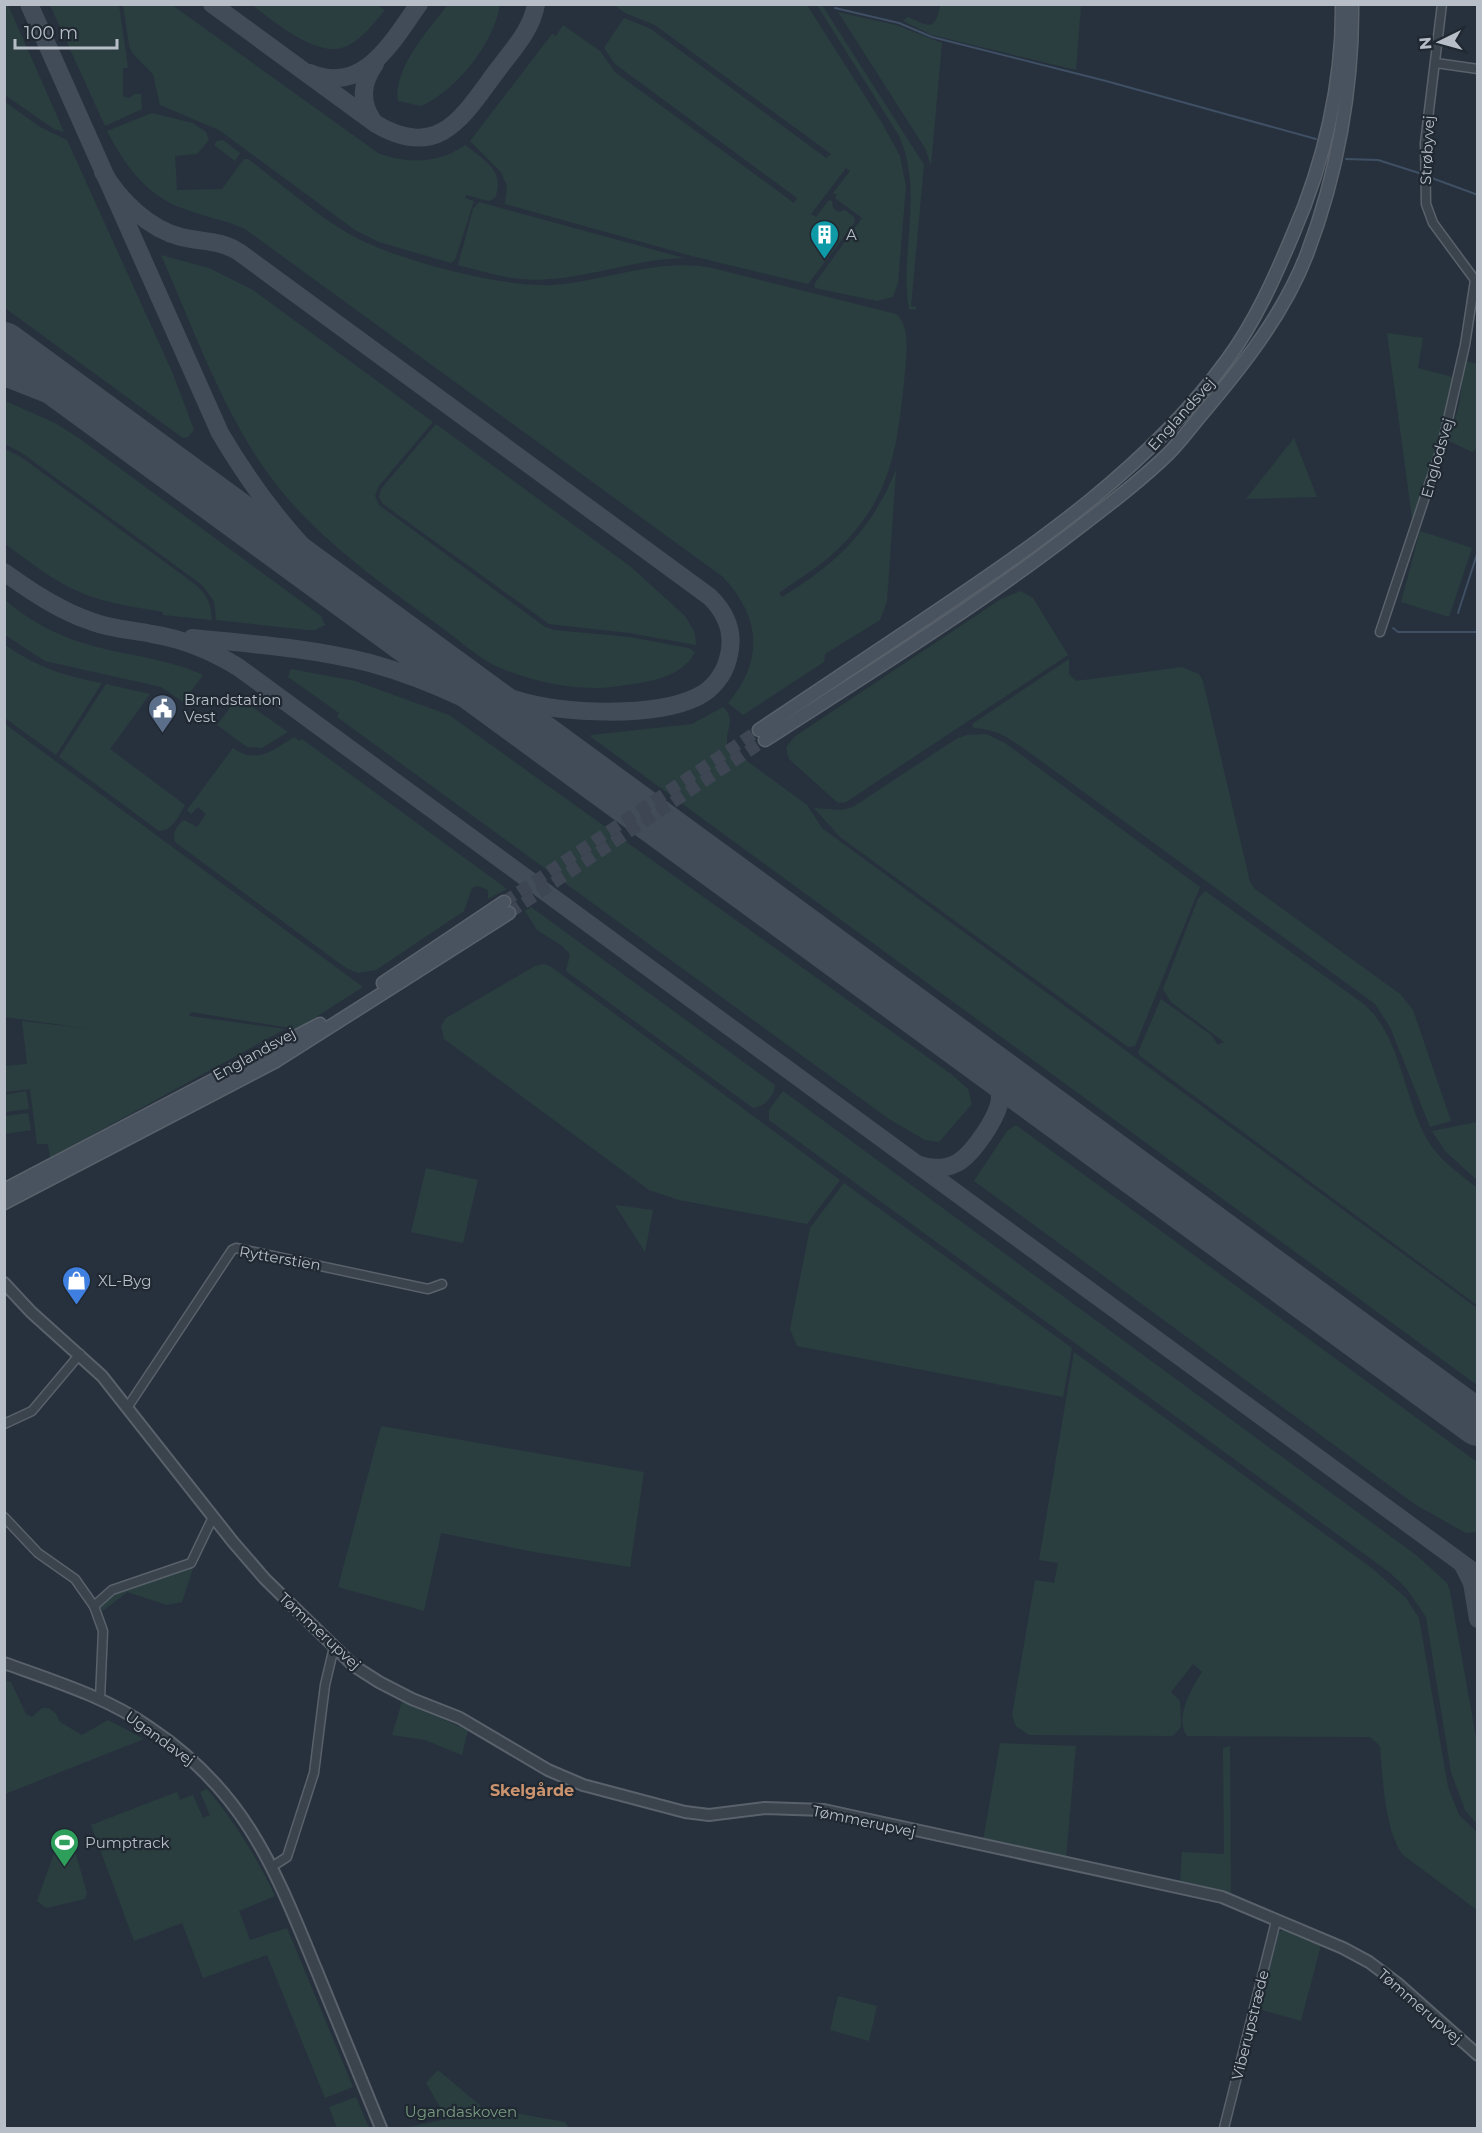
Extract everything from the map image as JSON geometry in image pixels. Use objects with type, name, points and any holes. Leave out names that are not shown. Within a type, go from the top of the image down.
[{"type":"main road","name":"Englandsvej","points":[[1342,4],[1336,82],[1325,142],[1308,199],[1256,314],[1227,360],[1158,439],[1081,508],[762,735],[991,594],[1091,518],[1166,456],[1242,367],[1270,323],[1306,256],[1327,191],[1338,145],[1346,95],[1352,4]]},
{"type":"main road","name":"Englandsvej","points":[[4,1190],[314,1028],[506,907],[276,1061],[4,1203]]},
{"type":"street","name":"Strøbyvej","points":[[1442,4],[1425,143],[1426,204],[1433,223],[1476,279]]},
{"type":"street","points":[[1436,63],[1478,69]]},
{"type":"street","name":"Englodsvej","points":[[1380,632],[1442,446],[1465,345],[1476,279]]},
{"type":"street","name":"Rytterstien","points":[[127,1408],[232,1250],[236,1248],[428,1289],[442,1284]]},
{"type":"street","name":"Tømmerupvej","points":[[4,1283],[31,1312],[102,1376],[265,1579],[354,1666],[379,1682],[412,1699],[460,1718],[539,1765],[583,1785],[685,1812],[709,1815],[765,1808],[824,1810],[1112,1875],[1199,1891],[1276,1920],[1343,1948],[1369,1962],[1397,1983],[1478,2055]]},
{"type":"street","points":[[4,1424],[32,1411],[80,1354]]},
{"type":"street","points":[[4,1517],[38,1553],[75,1579],[94,1606],[104,1631],[100,1699]]},
{"type":"street","points":[[94,1606],[112,1590],[190,1563],[213,1517]]},
{"type":"street","points":[[273,1866],[287,1857],[314,1773],[322,1706],[334,1647]]},
{"type":"street","name":"Ugandavej","points":[[4,1663],[100,1699],[148,1726],[190,1758],[239,1812],[273,1866],[381,2128]]},
{"type":"street","name":"Viberupstræde","points":[[1224,2128],[1276,1920]]},
{"type":"green space","points":[[4,5],[8,5],[64,132],[54,129],[5,95]]},
{"type":"green space","points":[[50,5],[119,5],[128,68],[123,68],[123,96],[129,98],[135,94],[141,94],[142,109],[105,126]]},
{"type":"green space","points":[[123,5],[172,5],[378,153],[400,159],[434,159],[465,145],[486,161],[495,173],[498,189],[495,198],[489,201],[466,195],[465,198],[474,201],[455,260],[451,263],[379,242],[355,230],[219,130],[160,105],[153,74],[133,54],[129,46]]},
{"type":"green space","points":[[252,5],[377,5],[385,10],[368,30],[347,46],[335,49],[323,48],[297,37]]},
{"type":"green space","points":[[448,5],[500,5],[490,35],[481,50],[448,89],[421,106],[398,101],[398,89],[406,63]]},
{"type":"green space","points":[[614,5],[807,5],[882,123],[900,156],[906,186],[898,283],[893,297],[877,301],[815,288],[815,283],[862,218],[835,198],[837,195],[833,193],[850,171],[846,168],[811,214],[816,217],[829,200],[832,201],[833,208],[838,212],[845,210],[854,217],[855,222],[808,284],[692,256],[505,204],[507,186],[501,172],[470,141],[552,34],[556,36],[563,25],[600,51],[615,72],[794,203],[797,198],[615,64],[604,48],[624,18],[651,29],[826,158],[831,154],[655,25],[627,14]]},
{"type":"green space","points":[[817,5],[822,5],[924,165],[911,306],[916,307],[916,310],[909,309],[907,287],[911,199],[906,155],[898,134]]},
{"type":"green space","points":[[940,5],[1081,5],[1076,70],[932,35],[903,21],[908,17],[921,23],[934,23]]},
{"type":"green space","points":[[838,12],[896,25],[942,43],[931,165],[925,148]]},
{"type":"green space","points":[[5,102],[40,127],[67,140],[173,374],[194,430],[188,437],[183,438],[5,308]]},
{"type":"green space","points":[[152,113],[193,123],[206,132],[209,140],[197,154],[175,156],[177,190],[222,189],[244,159],[248,159],[337,227],[370,244],[421,263],[479,277],[532,285],[574,283],[655,267],[695,266],[716,269],[896,314],[901,319],[906,333],[906,358],[899,427],[888,474],[866,516],[849,537],[822,563],[779,593],[782,597],[802,584],[850,544],[875,511],[896,470],[887,601],[880,620],[825,654],[824,662],[743,715],[728,703],[748,671],[753,639],[751,623],[736,592],[723,577],[245,229],[179,207],[155,194],[136,176],[107,131]]},
{"type":"green space","points":[[223,140],[240,153],[235,161],[214,145],[217,141]]},
{"type":"green space","points":[[479,202],[684,258],[643,262],[582,275],[541,280],[504,277],[458,265],[473,209]]},
{"type":"green space","points":[[161,255],[209,268],[253,290],[433,422],[378,487],[375,496],[379,505],[545,627],[554,630],[629,637],[689,648],[695,652],[688,662],[680,669],[658,679],[611,687],[582,688],[537,680],[496,666],[482,658],[366,571],[318,530],[276,485],[258,459],[217,385]]},
{"type":"green space","points":[[1387,333],[1423,338],[1418,368],[1453,377],[1439,439],[1415,518],[1412,518]]},
{"type":"green space","points":[[1465,361],[1477,364],[1477,448],[1472,452],[1449,441],[1459,405]]},
{"type":"green space","points":[[5,401],[55,423],[80,439],[321,616],[325,625],[315,630],[308,630],[216,620],[214,601],[202,585],[22,453],[5,444]]},
{"type":"green space","points":[[436,424],[631,567],[685,616],[695,633],[696,645],[629,633],[549,624],[383,504],[379,497],[381,489]]},
{"type":"green space","points":[[1294,438],[1317,497],[1246,499]]},
{"type":"green space","points":[[5,449],[21,457],[196,585],[208,601],[212,620],[163,615],[163,612],[92,597],[52,577],[5,544]]},
{"type":"green space","points":[[1420,531],[1472,548],[1449,617],[1401,602]]},
{"type":"green space","points":[[1021,591],[1033,598],[1068,655],[846,802],[838,803],[789,759],[786,748],[794,737],[1001,599]]},
{"type":"green space","points":[[5,600],[34,621],[67,638],[175,665],[203,675],[183,702],[161,687],[45,661],[5,635]]},
{"type":"green space","points":[[5,645],[51,670],[102,683],[56,755],[5,718]]},
{"type":"green space","points":[[1069,659],[1069,674],[1076,681],[1182,667],[1199,674],[1203,681],[1250,882],[1255,889],[1400,994],[1413,1010],[1451,1121],[1430,1127],[1390,1027],[1375,1004],[1020,746],[996,732],[974,728],[972,724]]},
{"type":"green space","points":[[291,669],[355,681],[449,715],[951,1074],[968,1089],[972,1104],[939,1142],[925,1140],[889,1119],[337,717],[339,713],[288,677]]},
{"type":"green space","points":[[106,684],[150,694],[110,749],[185,805],[175,822],[164,830],[159,831],[59,757]]},
{"type":"green space","points":[[238,697],[288,732],[262,748],[247,747],[217,725]]},
{"type":"green space","points":[[723,707],[730,722],[727,736],[728,747],[807,805],[822,828],[1477,1308],[1477,1385],[591,737],[591,735],[692,724]]},
{"type":"green space","points":[[5,724],[363,987],[297,1029],[191,1012],[189,1016],[285,1029],[50,1158],[48,1144],[37,1144],[30,1089],[5,1092],[5,1066],[27,1064],[22,1021],[91,1029],[5,1017]]},
{"type":"green space","points":[[986,734],[1005,743],[1200,887],[1135,1046],[1128,1047],[840,837],[814,808],[842,810],[853,807],[956,739],[967,735]]},
{"type":"green space","points":[[294,737],[300,741],[302,739],[507,889],[488,899],[488,890],[478,886],[472,888],[464,911],[376,970],[358,973],[346,968],[175,842],[175,832],[181,822],[184,820],[197,827],[206,814],[198,807],[191,814],[187,810],[233,748],[249,755],[265,754]]},
{"type":"green space","points":[[1205,891],[1361,1002],[1386,1032],[1422,1130],[1432,1147],[1447,1164],[1477,1188],[1477,1305],[1140,1056],[1138,1052],[1161,999],[1211,1035],[1218,1045],[1224,1042],[1171,1002],[1163,989],[1198,899]]},
{"type":"green space","points":[[531,907],[775,1085],[768,1101],[753,1108],[566,971],[570,954],[537,930],[525,911]]},
{"type":"green space","points":[[544,964],[550,966],[840,1180],[807,1224],[679,1200],[649,1190],[444,1039],[441,1026],[446,1018],[535,966]]},
{"type":"green space","points":[[26,1091],[29,1109],[5,1112],[5,1095]]},
{"type":"green space","points":[[783,1091],[1416,1555],[1447,1583],[1477,1743],[1477,1824],[1465,1810],[1451,1772],[1426,1617],[1406,1588],[1389,1572],[769,1120],[769,1110]]},
{"type":"green space","points":[[28,1113],[31,1130],[5,1134],[5,1116]]},
{"type":"green space","points":[[1478,1122],[1477,1180],[1445,1151],[1432,1131]]},
{"type":"green space","points":[[1016,1125],[1477,1462],[1477,1532],[1466,1533],[1416,1505],[974,1181],[1007,1131]]},
{"type":"green space","points":[[426,1168],[478,1180],[463,1243],[411,1232]]},
{"type":"green space","points":[[844,1183],[1072,1348],[1063,1397],[797,1346],[790,1329],[810,1228]]},
{"type":"green space","points":[[615,1205],[653,1210],[645,1252]]},
{"type":"green space","points":[[1074,1352],[1373,1569],[1406,1598],[1419,1618],[1448,1787],[1459,1815],[1477,1832],[1477,1910],[1403,1855],[1388,1817],[1380,1746],[1370,1737],[1187,1736],[1182,1721],[1183,1712],[1189,1695],[1202,1672],[1193,1664],[1171,1692],[1180,1701],[1181,1727],[1173,1736],[1029,1735],[1016,1726],[1012,1715],[1035,1580],[1054,1583],[1058,1563],[1039,1560]]},
{"type":"green space","points":[[381,1426],[644,1472],[630,1567],[534,1552],[441,1533],[424,1611],[338,1587]]},
{"type":"green space","points":[[195,1562],[182,1602],[167,1605],[127,1592],[103,1611],[99,1605],[113,1593]]},
{"type":"green space","points":[[5,1680],[11,1682],[26,1714],[32,1717],[42,1708],[49,1708],[60,1722],[82,1735],[108,1720],[144,1739],[5,1794]]},
{"type":"green space","points":[[402,1702],[468,1730],[462,1755],[425,1740],[392,1735]]},
{"type":"green space","points":[[1000,1743],[1076,1746],[1066,1858],[983,1841]]},
{"type":"green space","points":[[1230,1746],[1231,1894],[1180,1881],[1182,1852],[1224,1854],[1223,1748]]},
{"type":"green space","points":[[207,1789],[244,1840],[275,1896],[239,1911],[250,1940],[287,1928],[353,2087],[325,2098],[267,1955],[203,1978],[182,1923],[134,1941],[91,1825],[177,1792],[180,1800],[193,1795],[203,1818],[210,1815],[200,1792]]},
{"type":"green space","name":"Pumptrack","points":[[71,1837],[87,1893],[85,1899],[46,1908],[37,1901],[58,1842]]},
{"type":"green space","points":[[1284,1930],[1321,1945],[1301,2021],[1259,2009],[1279,1932]]},
{"type":"green space","points":[[838,1996],[877,2006],[869,2041],[830,2030]]},
{"type":"green space","name":"Ugandaskoven","points":[[438,2070],[482,2107],[565,2122],[569,2128],[404,2128],[447,2119],[426,2083]]},
{"type":"green space","points":[[356,2097],[369,2128],[337,2128],[329,2107]]},
{"type":"waterway","points":[[835,8],[899,23],[932,37],[1106,81],[1316,139]]},
{"type":"waterway","points":[[1346,159],[1378,160],[1419,173]]},
{"type":"waterway","points":[[1429,177],[1478,195]]},
{"type":"waterway","points":[[1458,613],[1478,551]]},
{"type":"waterway","points":[[1393,628],[1398,632],[1478,632]]},
{"type":"taxiway","points":[[29,4],[220,433],[255,487],[292,535],[334,579],[383,621]]},
{"type":"taxiway","points":[[212,4],[376,124],[399,134],[418,138],[434,135],[449,128],[462,116],[522,38],[531,22],[536,4]]},
{"type":"taxiway","points":[[310,73],[329,78],[346,77],[361,71],[387,48],[419,4]]},
{"type":"taxiway","points":[[373,121],[366,106],[364,92],[367,78],[375,64]]},
{"type":"taxiway","points":[[103,172],[117,193],[146,220],[169,233],[218,243],[239,252],[710,597],[725,618],[731,642],[724,671],[708,690],[679,704],[633,711],[583,711],[536,705],[485,688],[435,660]]},
{"type":"taxiway","points":[[4,377],[60,399],[135,440]]},
{"type":"taxiway","points":[[4,572],[25,587],[81,618],[107,626],[186,642],[238,667],[1478,1575]]},
{"type":"taxiway","points":[[192,638],[326,654],[394,670],[465,699],[554,747]]},
{"type":"taxiway","points":[[920,1165],[939,1168],[957,1163],[970,1152],[984,1134],[999,1106],[1000,1098],[990,1067]]},
{"type":"taxiway","points":[[1463,1565],[1472,1583],[1478,1619]]},
{"type":"runway","points":[[4,345],[1478,1423]]},
{"type":"tunnel","points":[[504,902],[759,730]]},
{"type":"tunnel","points":[[509,913],[765,740]]},
{"type":"place","name":"A","points":[[825,260]]},
{"type":"place","name":"Brandstation Vest","points":[[163,734]]},
{"type":"place","name":"XL-Byg","points":[[77,1306]]},
{"type":"place","name":"Pumptrack","points":[[64,1868]]},
{"type":"district","name":"Skelgårde","points":[[532,1790]]}]
